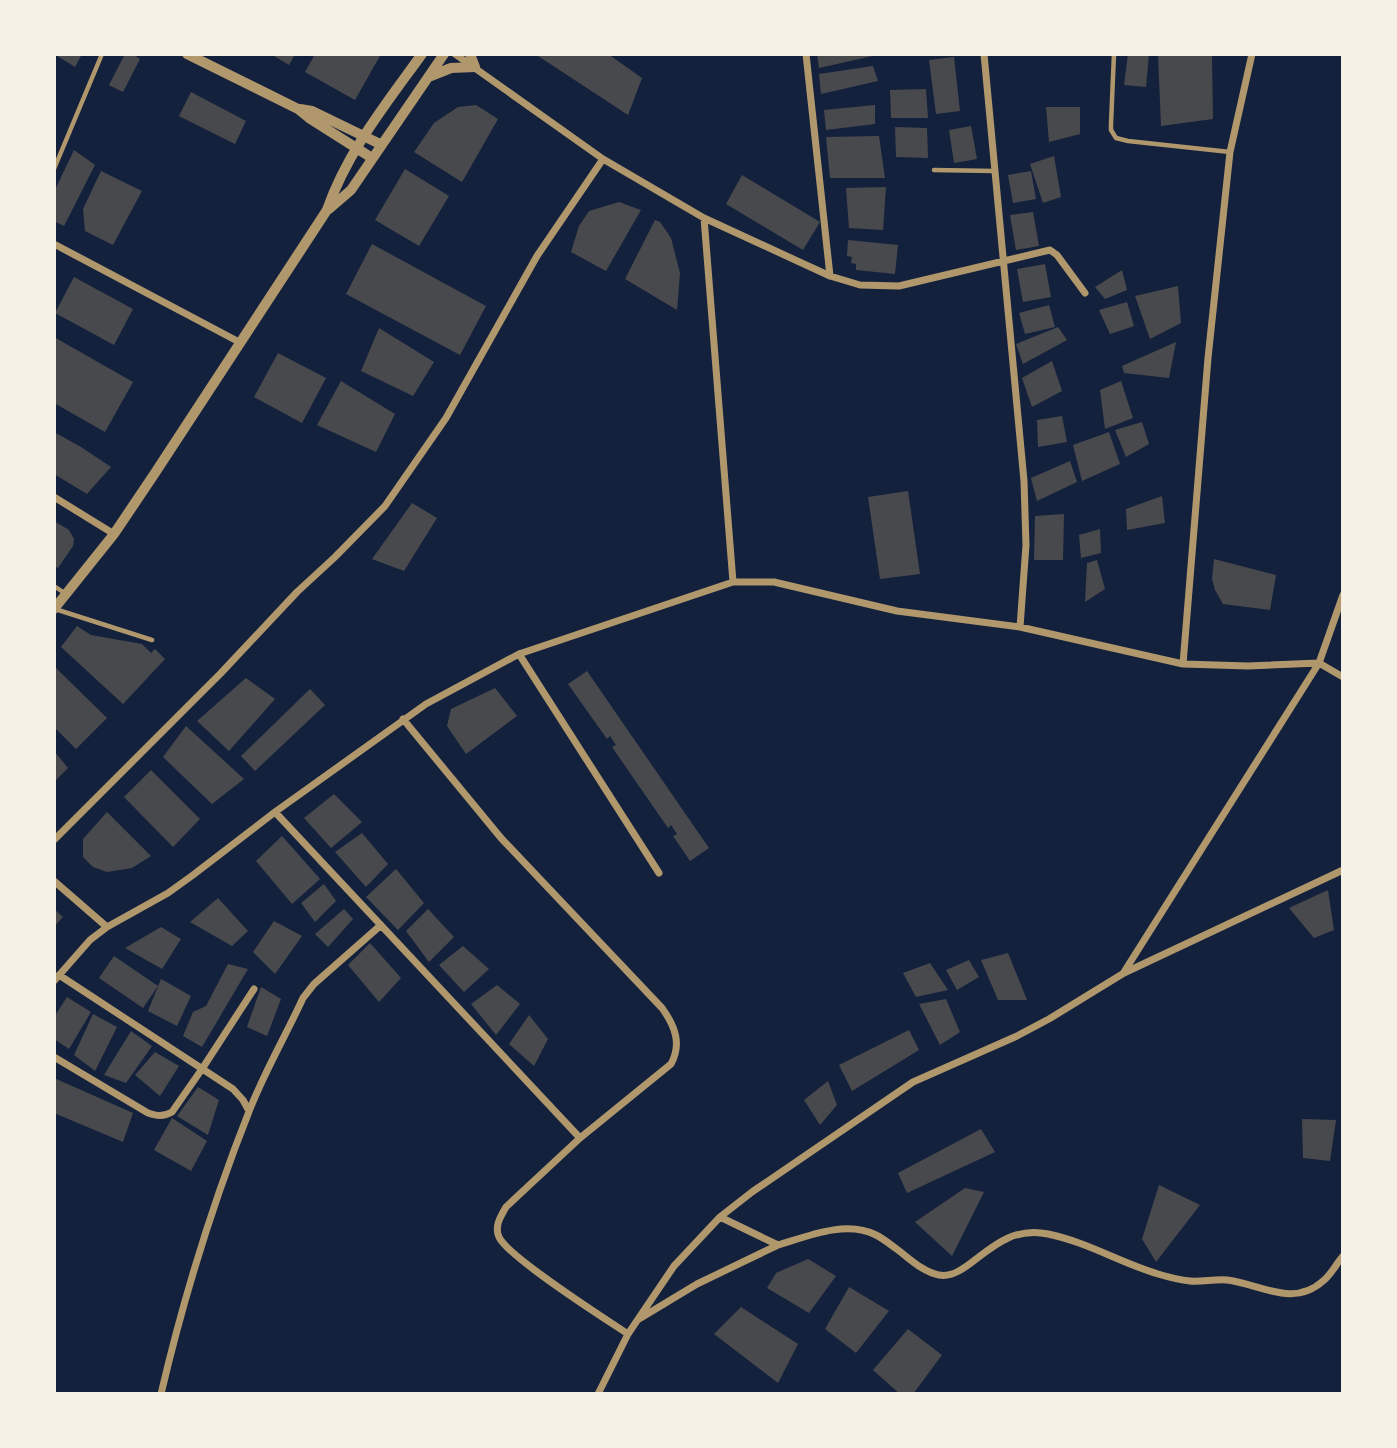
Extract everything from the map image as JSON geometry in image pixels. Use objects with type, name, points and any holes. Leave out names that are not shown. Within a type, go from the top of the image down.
[{"type":"street","points":[[187,54],[298,108],[372,158]]},
{"type":"street","points":[[54,609],[114,534],[241,343],[327,211],[337,181],[355,148],[422,54]]},
{"type":"street","points":[[327,211],[351,190],[444,54]]},
{"type":"street","points":[[455,54],[603,159],[705,218],[831,276],[860,285],[899,286],[1054,251],[1084,293]]},
{"type":"street","points":[[470,54],[475,67]]},
{"type":"street","points":[[806,54],[831,276]]},
{"type":"street","points":[[984,54],[1024,481],[1026,545],[1020,627]]},
{"type":"street","points":[[1183,664],[1207,371],[1230,152],[1252,54]]},
{"type":"street","points":[[428,77],[451,68],[475,67]]},
{"type":"street","points":[[298,108],[312,111],[380,144]]},
{"type":"street","points":[[54,840],[385,506],[446,418],[537,256],[603,159]]},
{"type":"street","points":[[705,218],[733,582]]},
{"type":"street","points":[[54,244],[241,343]]},
{"type":"street","points":[[54,497],[114,534]]},
{"type":"street","points":[[249,1111],[247,1104],[233,1089],[57,978],[90,940],[107,927],[168,893],[403,719],[519,654],[733,582],[774,582],[897,611],[1020,627],[1183,664],[1248,666],[1319,663],[1343,677]]},
{"type":"street","points":[[1124,972],[1319,663],[1343,595]]},
{"type":"street","points":[[519,654],[659,873]]},
{"type":"street","points":[[403,719],[501,838],[662,1008],[673,1026],[677,1044],[671,1065],[580,1138],[506,1207],[497,1231],[499,1238],[516,1256],[628,1334]]},
{"type":"street","points":[[275,812],[580,1138]]},
{"type":"street","points":[[598,1394],[628,1334],[674,1266],[720,1217],[752,1192],[913,1082],[1017,1036],[1124,972],[1343,870]]},
{"type":"street","points":[[54,881],[107,927]]},
{"type":"street","points":[[161,1394],[183,1303],[249,1111],[303,998],[314,984],[381,925]]},
{"type":"street","points":[[54,1057],[148,1113],[161,1116],[172,1112],[254,989]]},
{"type":"street","points":[[720,1217],[778,1245]]},
{"type":"street","points":[[636,1321],[697,1284],[778,1245],[834,1230],[863,1230],[877,1235],[927,1271],[940,1276],[953,1275],[999,1241],[1032,1231],[1068,1238],[1155,1273],[1177,1279],[1227,1280],[1294,1295],[1314,1288],[1325,1280],[1343,1256]]},
{"type":"lane","points":[[54,169],[102,54]]},
{"type":"lane","points":[[1114,54],[1111,130],[1116,138],[1230,152]]},
{"type":"lane","points":[[934,170],[994,171]]},
{"type":"lane","points":[[54,586],[66,595]]},
{"type":"lane","points":[[54,609],[152,640]]},
{"type":"building","points":[[54,54],[82,54],[75,67]]},
{"type":"building","points":[[125,54],[132,54],[140,59],[123,92],[109,85]]},
{"type":"building","points":[[271,54],[295,54],[289,65]]},
{"type":"building","points":[[315,54],[381,54],[355,100],[305,72]]},
{"type":"building","points":[[535,54],[608,54],[642,78],[628,115]]},
{"type":"building","points":[[817,54],[877,54],[877,55],[819,68]]},
{"type":"building","points":[[1128,54],[1149,54],[1146,87],[1124,85]]},
{"type":"building","points":[[1158,54],[1212,55],[1213,119],[1161,126]]},
{"type":"building","points":[[954,57],[960,111],[936,114],[929,60]]},
{"type":"building","points":[[873,66],[878,81],[821,94],[819,74]]},
{"type":"building","points":[[926,89],[928,118],[891,118],[890,90]]},
{"type":"building","points":[[191,92],[246,121],[235,144],[179,116]]},
{"type":"building","points":[[476,105],[498,119],[462,182],[414,152],[434,123],[458,107]]},
{"type":"building","points":[[875,105],[875,124],[826,130],[824,110]]},
{"type":"building","points":[[1046,107],[1080,107],[1080,134],[1049,142]]},
{"type":"building","points":[[971,126],[977,159],[954,163],[949,130]]},
{"type":"building","points":[[895,127],[927,128],[928,158],[896,157]]},
{"type":"building","points":[[879,136],[885,178],[830,178],[826,137]]},
{"type":"building","points":[[74,150],[95,165],[64,226],[54,221],[54,192]]},
{"type":"building","points":[[1054,156],[1061,197],[1043,203],[1030,164]]},
{"type":"building","points":[[405,169],[449,196],[419,246],[375,220]]},
{"type":"building","points":[[101,171],[142,191],[113,245],[85,231],[83,209]]},
{"type":"building","points":[[1031,171],[1036,199],[1013,203],[1008,175]]},
{"type":"building","points":[[742,175],[820,222],[803,250],[726,204]]},
{"type":"building","points":[[886,187],[883,230],[849,228],[846,188]]},
{"type":"building","points":[[619,202],[641,210],[606,271],[571,252],[579,226],[589,211]]},
{"type":"building","points":[[1033,212],[1039,246],[1016,250],[1010,215]]},
{"type":"building","points":[[655,220],[660,222],[671,238],[680,273],[677,310],[625,279]]},
{"type":"building","points":[[848,240],[898,245],[895,274],[856,270],[856,264],[851,263],[852,257],[847,256]]},
{"type":"building","points":[[372,244],[486,306],[460,355],[346,294]]},
{"type":"building","points":[[1045,264],[1051,297],[1023,302],[1017,269]]},
{"type":"building","points":[[1122,270],[1127,290],[1105,299],[1095,287]]},
{"type":"building","points":[[74,277],[133,309],[114,345],[55,313]]},
{"type":"building","points":[[1178,286],[1181,323],[1150,339],[1135,296]]},
{"type":"building","points":[[1127,302],[1134,326],[1110,334],[1099,310]]},
{"type":"building","points":[[1049,305],[1055,327],[1025,334],[1019,313]]},
{"type":"building","points":[[1058,327],[1067,340],[1023,364],[1016,344]]},
{"type":"building","points":[[379,328],[434,362],[413,396],[361,371]]},
{"type":"building","points":[[54,337],[133,382],[105,432],[54,403]]},
{"type":"building","points":[[1176,342],[1169,378],[1124,373],[1122,366]]},
{"type":"building","points":[[278,353],[326,378],[302,423],[254,397]]},
{"type":"building","points":[[1052,361],[1062,391],[1032,407],[1022,378]]},
{"type":"building","points":[[341,381],[395,414],[376,452],[317,425]]},
{"type":"building","points":[[1121,381],[1133,418],[1105,429],[1100,390]]},
{"type":"building","points":[[1062,416],[1067,442],[1038,447],[1037,420]]},
{"type":"building","points":[[1142,422],[1149,444],[1126,457],[1115,430]]},
{"type":"building","points":[[54,432],[111,467],[87,494],[54,474]]},
{"type":"building","points":[[1109,432],[1120,464],[1082,481],[1073,445]]},
{"type":"building","points":[[1070,461],[1077,482],[1037,501],[1031,478]]},
{"type":"building","points":[[908,491],[920,574],[880,579],[868,497]]},
{"type":"building","points":[[1162,496],[1165,523],[1127,530],[1126,509]]},
{"type":"building","points":[[412,503],[437,518],[404,571],[372,559]]},
{"type":"building","points":[[1064,514],[1063,560],[1034,560],[1035,516]]},
{"type":"building","points":[[54,521],[69,530],[74,539],[73,546],[58,568],[54,566]]},
{"type":"building","points":[[1100,529],[1101,553],[1081,558],[1079,535]]},
{"type":"building","points":[[1214,559],[1276,575],[1270,610],[1223,604],[1212,579]]},
{"type":"building","points":[[1097,560],[1105,589],[1085,602],[1087,563]]},
{"type":"building","points":[[77,626],[91,635],[142,644],[151,653],[155,649],[165,659],[123,704],[61,647]]},
{"type":"building","points":[[54,666],[107,718],[76,749],[54,727]]},
{"type":"building","points":[[587,671],[709,848],[690,861],[673,836],[677,834],[671,825],[668,828],[612,747],[616,745],[610,736],[607,739],[568,684]]},
{"type":"building","points":[[246,678],[275,699],[229,751],[197,721]]},
{"type":"building","points":[[495,688],[517,716],[466,754],[447,726],[451,709]]},
{"type":"building","points":[[310,689],[325,705],[255,771],[241,756]]},
{"type":"building","points":[[186,726],[244,779],[212,804],[163,757]]},
{"type":"building","points":[[54,751],[68,768],[54,782]]},
{"type":"building","points":[[151,770],[200,819],[173,847],[124,797]]},
{"type":"building","points":[[334,794],[362,822],[331,848],[304,818]]},
{"type":"building","points":[[107,812],[151,856],[132,868],[107,872],[93,867],[83,857],[83,839]]},
{"type":"building","points":[[362,833],[388,864],[366,887],[335,852]]},
{"type":"building","points":[[282,836],[320,879],[292,904],[256,861]]},
{"type":"building","points":[[396,869],[424,903],[398,930],[366,897]]},
{"type":"building","points":[[324,884],[336,901],[315,922],[301,903]]},
{"type":"building","points":[[1328,890],[1334,930],[1314,938],[1289,908]]},
{"type":"building","points":[[218,898],[248,931],[232,946],[190,922]]},
{"type":"building","points":[[54,909],[63,917],[54,927]]},
{"type":"building","points":[[344,909],[353,919],[328,947],[315,934]]},
{"type":"building","points":[[428,909],[454,937],[429,962],[406,931]]},
{"type":"building","points":[[274,921],[302,936],[275,974],[253,952]]},
{"type":"building","points":[[161,927],[181,939],[162,969],[125,948]]},
{"type":"building","points":[[370,943],[401,978],[379,1002],[348,965]]},
{"type":"building","points":[[463,946],[489,969],[464,992],[439,965]]},
{"type":"building","points":[[1008,953],[1027,1000],[998,1000],[981,960]]},
{"type":"building","points":[[114,956],[158,986],[143,1008],[99,978]]},
{"type":"building","points":[[969,960],[979,977],[957,990],[946,970]]},
{"type":"building","points":[[930,963],[948,990],[916,997],[903,973]]},
{"type":"building","points":[[228,964],[248,969],[202,1047],[183,1036],[193,1012],[206,1006]]},
{"type":"building","points":[[161,979],[191,996],[177,1026],[148,1011]]},
{"type":"building","points":[[497,985],[520,1004],[496,1035],[471,1004]]},
{"type":"building","points":[[261,987],[281,999],[267,1036],[247,1027]]},
{"type":"building","points":[[67,997],[91,1012],[69,1049],[54,1039],[54,1017]]},
{"type":"building","points":[[946,999],[960,1032],[940,1045],[919,1004]]},
{"type":"building","points":[[93,1014],[117,1027],[95,1071],[74,1055]]},
{"type":"building","points":[[529,1015],[548,1039],[534,1066],[509,1044]]},
{"type":"building","points":[[909,1030],[919,1050],[852,1091],[839,1065]]},
{"type":"building","points":[[131,1031],[152,1046],[126,1083],[104,1075]]},
{"type":"building","points":[[155,1052],[179,1066],[160,1096],[135,1075]]},
{"type":"building","points":[[54,1078],[133,1113],[123,1142],[54,1113]]},
{"type":"building","points":[[828,1081],[837,1105],[820,1125],[804,1100]]},
{"type":"building","points":[[198,1087],[219,1100],[208,1135],[177,1116]]},
{"type":"building","points":[[172,1118],[207,1141],[191,1171],[154,1150]]},
{"type":"building","points":[[1302,1119],[1336,1120],[1330,1161],[1303,1158]]},
{"type":"building","points":[[981,1129],[995,1152],[907,1193],[898,1173]]},
{"type":"building","points":[[1159,1185],[1200,1205],[1156,1262],[1142,1239]]},
{"type":"building","points":[[965,1188],[984,1192],[952,1256],[915,1222]]},
{"type":"building","points":[[808,1259],[836,1276],[809,1313],[767,1288],[776,1273]]},
{"type":"building","points":[[849,1287],[889,1311],[856,1353],[825,1329]]},
{"type":"building","points":[[741,1307],[798,1344],[778,1383],[714,1334]]},
{"type":"building","points":[[908,1329],[942,1355],[913,1394],[900,1394],[873,1370]]}]
